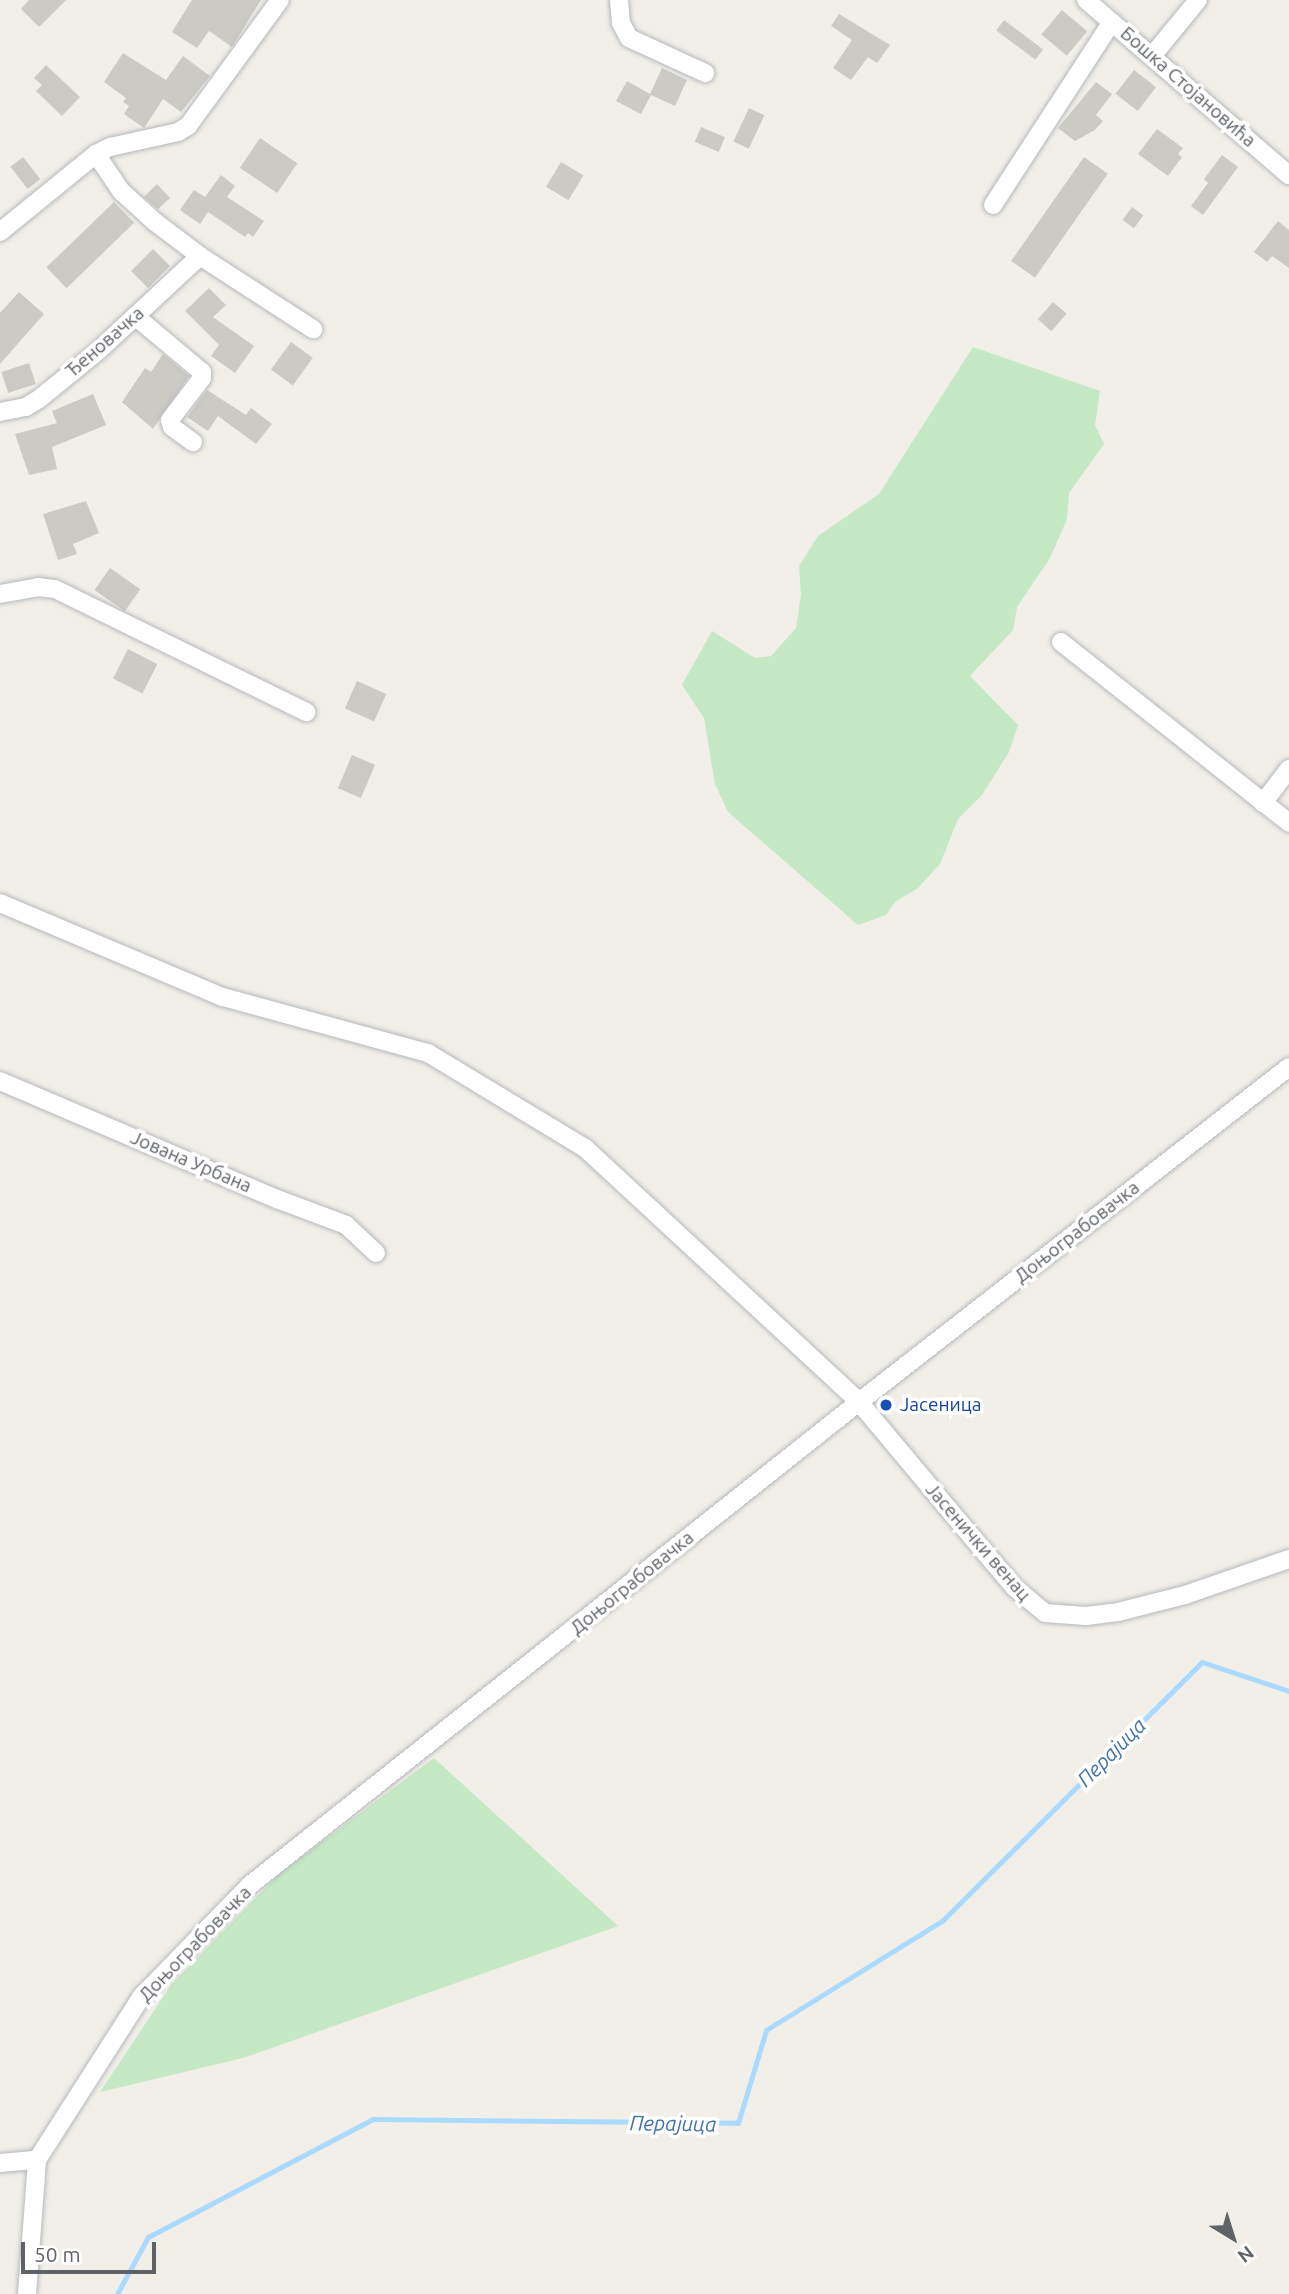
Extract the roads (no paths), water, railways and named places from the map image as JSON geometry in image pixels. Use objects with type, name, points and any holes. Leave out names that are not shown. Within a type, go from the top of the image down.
[{"type":"street","points":[[0,232],[96,154],[110,147],[178,132],[188,126],[280,0]]},
{"type":"street","points":[[619,0],[621,23],[629,38],[705,74]]},
{"type":"street","name":"Бошка Стојановића","points":[[1086,0],[1289,174]]},
{"type":"street","points":[[1152,56],[1198,0]]},
{"type":"street","points":[[993,205],[1112,22]]},
{"type":"street","points":[[96,154],[105,171],[137,207],[200,256],[313,329]]},
{"type":"street","name":"Ђеновачка","points":[[0,412],[26,407],[39,399],[200,256]]},
{"type":"street","points":[[135,316],[202,372],[202,378],[170,420],[172,427],[193,442]]},
{"type":"street","points":[[0,594],[38,587],[55,589],[306,712]]},
{"type":"street","points":[[1061,642],[1289,823]]},
{"type":"street","points":[[1263,803],[1289,769]]},
{"type":"street","name":"Јасенички венац","points":[[0,904],[223,997],[428,1053],[585,1148],[859,1402],[1000,1571],[1045,1613],[1086,1616],[1118,1612],[1185,1595],[1289,1559]]},
{"type":"street","name":"Доњограбовачка","points":[[37,2160],[142,1996],[250,1885],[859,1402],[1289,1067]]},
{"type":"street","name":"Јована Урбана","points":[[0,1081],[277,1199],[346,1224],[376,1253]]},
{"type":"street","points":[[0,2163],[37,2160],[27,2294]]},
{"type":"waterway","name":"Перајица","points":[[117,2294],[148,2237],[373,2119],[738,2123],[766,2030],[942,1921],[1202,1662],[1289,1691]]},
{"type":"place","name":"Јасеница","points":[[886,1405]]}]
